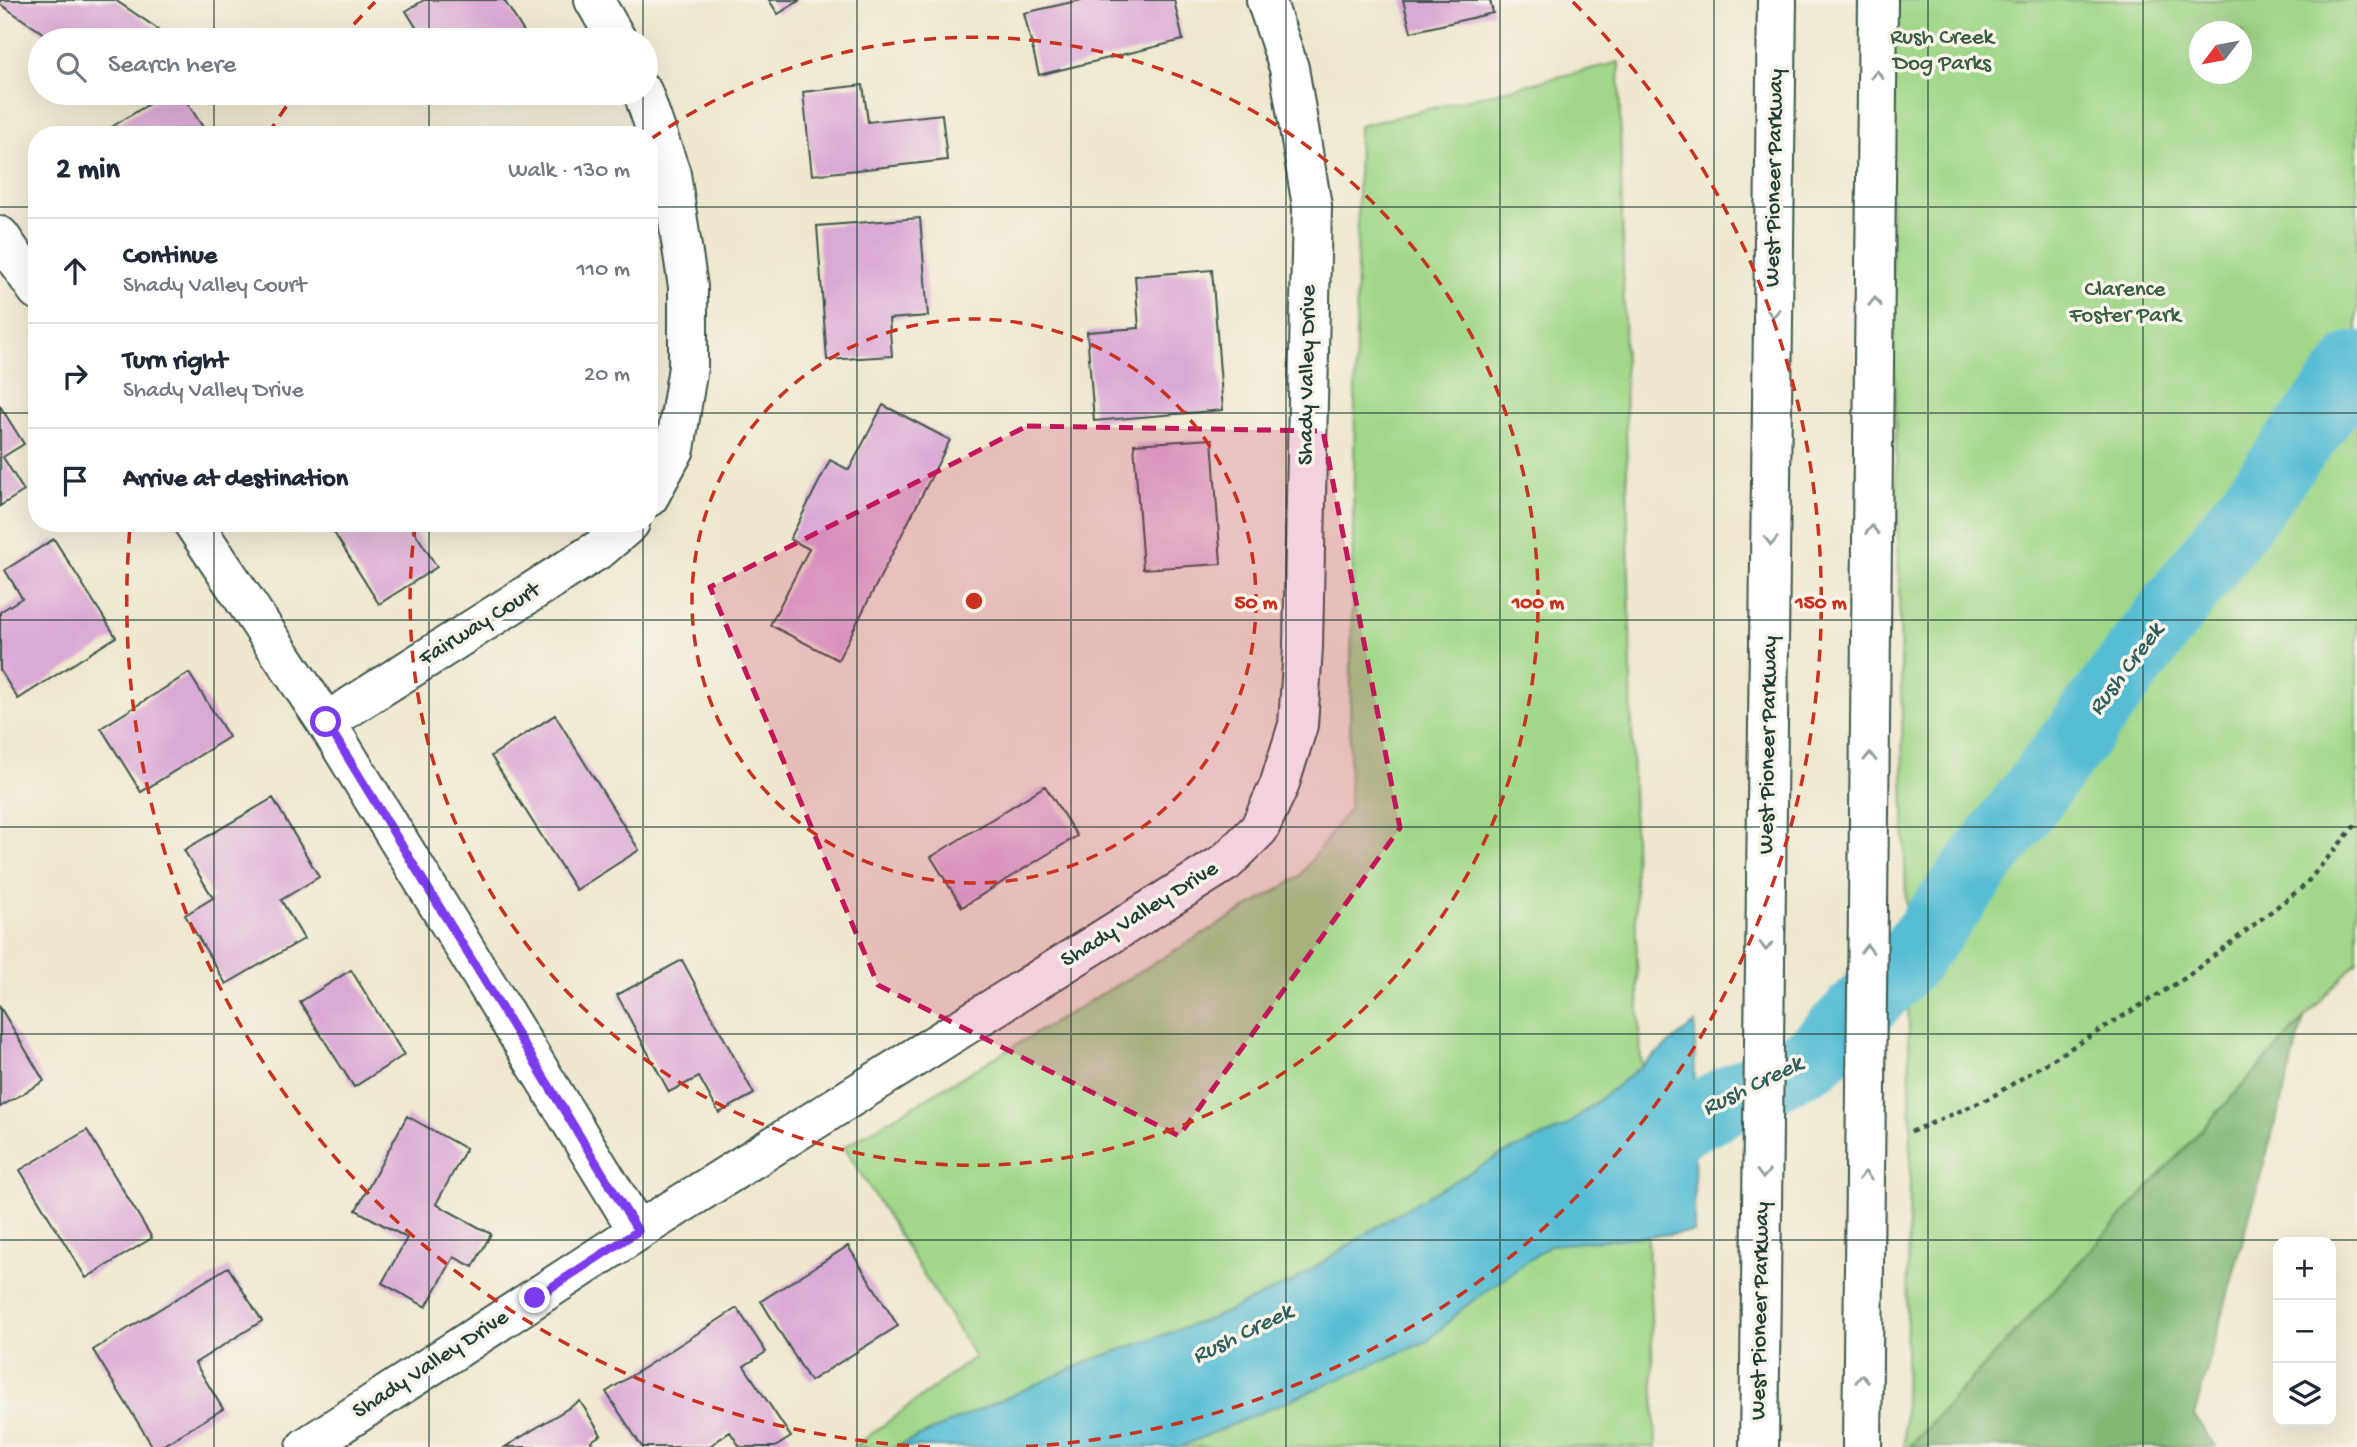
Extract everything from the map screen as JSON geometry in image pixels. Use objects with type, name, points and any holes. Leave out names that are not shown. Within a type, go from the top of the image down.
[{"type":"street","points":[[594,0],[610,28]]},
{"type":"street","name":"Shady Valley Drive","points":[[306,1447],[638,1231],[1226,862],[1259,829],[1279,786],[1298,725],[1303,647],[1312,205],[1289,68],[1266,0]]},
{"type":"street","name":"West Pioneer Parkway","points":[[1759,1447],[1777,0]]},
{"type":"street","points":[[1862,1447],[1878,0]]},
{"type":"street","points":[[647,105],[655,126]]},
{"type":"street","points":[[658,136],[671,173],[688,287],[688,367],[675,449],[658,480]]},
{"type":"street","points":[[0,236],[28,277]]},
{"type":"street","points":[[199,532],[326,722],[638,1231]]},
{"type":"street","name":"Fairway Court","points":[[326,722],[601,548],[620,532]]},
{"type":"path","points":[[1910,1132],[1988,1099],[2185,978],[2304,886],[2357,822]]},
{"type":"highlighted area","points":[[1027,426],[1323,431],[1400,828],[1179,1136],[878,985],[710,587]]},
{"type":"green space","name":"Clarence Foster Park","points":[[1891,0],[2357,0],[2357,961],[1909,1447],[1904,1447],[1911,1132],[1889,124]]},
{"type":"green space","points":[[1619,62],[1636,935],[1656,1447],[854,1447],[975,1357],[844,1147],[1299,877],[1349,809],[1359,126]]},
{"type":"green space","points":[[2304,1019],[2194,1416],[2216,1447],[1909,1447]]},
{"type":"water","points":[[1695,1023],[1694,1232],[1550,1245],[1462,1309],[1428,1341],[1180,1447],[895,1447],[1094,1359],[1215,1317],[1292,1282],[1401,1211],[1503,1154],[1565,1127]]},
{"type":"building","points":[[0,0],[115,0],[157,28],[35,28],[0,4]]},
{"type":"building","points":[[424,0],[504,0],[522,28],[417,28],[406,11]]},
{"type":"building","points":[[769,0],[800,0],[778,14]]},
{"type":"building","points":[[1081,0],[1174,0],[1183,40],[1039,75],[1024,13]]},
{"type":"building","points":[[1403,0],[1490,0],[1493,13],[1411,32]]},
{"type":"building","points":[[863,85],[868,122],[942,114],[947,160],[812,175],[803,92]]},
{"type":"building","points":[[147,105],[189,105],[202,126],[113,126]]},
{"type":"building","points":[[920,218],[928,316],[889,319],[892,356],[827,360],[817,226]]},
{"type":"building","points":[[1212,270],[1223,410],[1094,421],[1087,332],[1139,328],[1135,276]]},
{"type":"building","points":[[883,405],[950,440],[838,660],[770,625],[809,549],[790,539],[830,460],[849,470]]},
{"type":"building","points":[[0,406],[24,444],[3,457],[24,491],[0,506]]},
{"type":"building","points":[[1212,439],[1221,564],[1143,569],[1134,444]]},
{"type":"building","points":[[334,532],[415,532],[437,567],[379,604]]},
{"type":"building","points":[[54,539],[116,637],[18,699],[0,670],[0,612],[22,598],[5,570]]},
{"type":"building","points":[[189,673],[229,737],[141,792],[101,728]]},
{"type":"building","points":[[555,715],[639,850],[576,890],[491,756]]},
{"type":"building","points":[[1045,786],[1077,836],[962,907],[931,857]]},
{"type":"building","points":[[273,798],[319,877],[281,900],[304,939],[226,984],[185,915],[213,898],[184,850]]},
{"type":"building","points":[[682,960],[754,1094],[719,1113],[699,1077],[669,1092],[617,995]]},
{"type":"building","points":[[351,970],[404,1055],[354,1087],[300,1002]]},
{"type":"building","points":[[0,1007],[44,1081],[0,1107]]},
{"type":"building","points":[[407,1116],[466,1149],[436,1204],[491,1234],[473,1267],[454,1257],[426,1307],[382,1283],[407,1238],[356,1210]]},
{"type":"building","points":[[87,1130],[152,1238],[86,1278],[20,1170]]},
{"type":"building","points":[[848,1246],[898,1326],[810,1381],[761,1301]]},
{"type":"building","points":[[228,1267],[262,1321],[195,1363],[223,1409],[160,1447],[153,1447],[93,1350]]},
{"type":"building","points":[[737,1308],[766,1352],[744,1366],[791,1437],[775,1447],[740,1447],[730,1432],[708,1447],[642,1447],[606,1392]]},
{"type":"building","points":[[580,1401],[601,1435],[591,1441],[595,1447],[505,1447]]},
{"type":"waterway","name":"Rush Creek","points":[[1612,1159],[1814,1057],[1907,961],[2357,365]]},
{"type":"route","points":[[326,722],[638,1231],[535,1298]]},
{"type":"park label","name":"Rush Creek Dog Parks","points":[[1942,51]]}]
